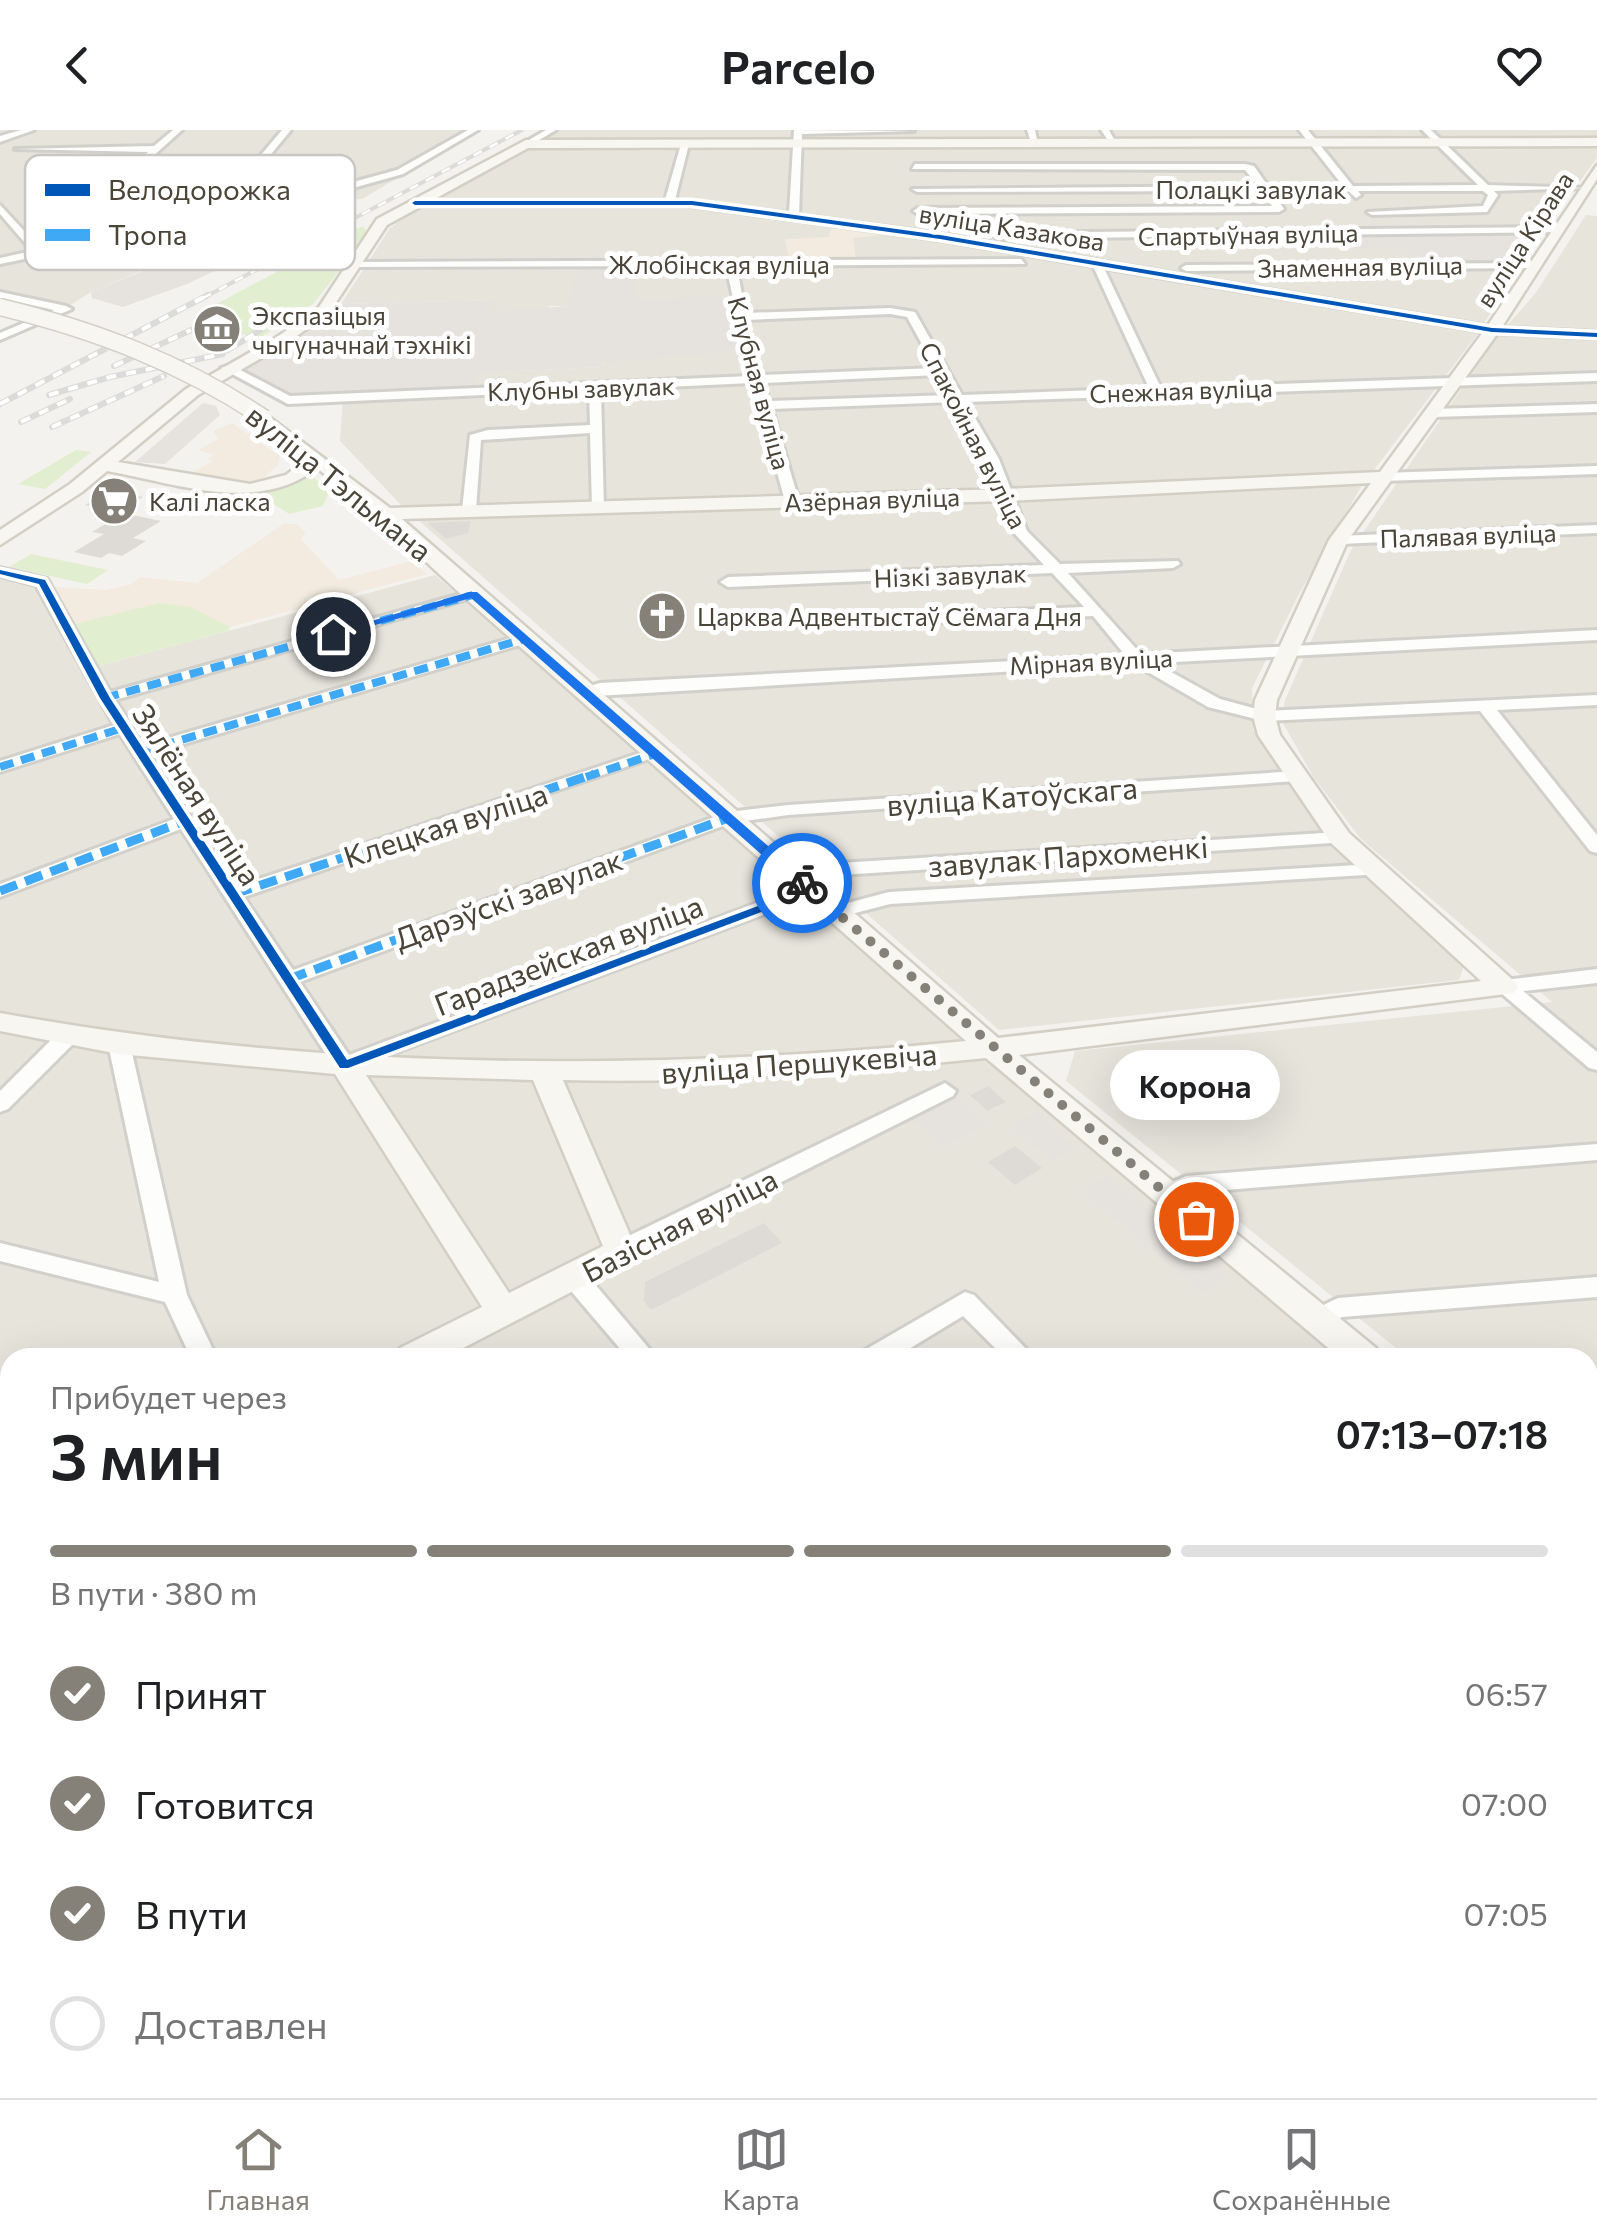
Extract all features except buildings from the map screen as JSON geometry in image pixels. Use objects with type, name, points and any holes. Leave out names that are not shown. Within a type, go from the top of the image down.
[{"type":"main road","points":[[355,263],[382,222],[526,144],[685,144],[799,135],[1033,136],[1114,143],[1597,142]]},
{"type":"main road","name":"вуліца Кірава","points":[[1264,716],[1266,700],[1339,540],[1492,330],[1597,168]]},
{"type":"main road","points":[[0,539],[104,465],[192,392],[227,368],[282,340],[324,310],[351,270]]},
{"type":"main road","name":"вуліца Тэльмана","points":[[0,308],[78,326],[158,356],[232,395],[314,458],[386,514],[992,1048],[1352,1348]]},
{"type":"main road","points":[[104,465],[250,490],[292,479],[314,458]]},
{"type":"main road","name":"Азёрная вуліца","points":[[386,514],[1004,495],[1382,478]]},
{"type":"main road","points":[[1264,716],[1269,735],[1340,838],[1504,987]]},
{"type":"main road","name":"вуліца Першукевіча","points":[[0,1022],[119,1044],[344,1065],[658,1073],[850,1062],[992,1048],[1504,987]]},
{"type":"main road","name":"Зялёная вуліца","points":[[344,1065],[503,1312]]},
{"type":"main road","points":[[544,1070],[621,1251]]},
{"type":"main road","name":"Базісная вуліца","points":[[432,1348],[621,1251]]},
{"type":"street","points":[[0,139],[30,130]]},
{"type":"street","points":[[149,155],[178,130]]},
{"type":"street","points":[[267,155],[288,130]]},
{"type":"street","points":[[355,185],[400,172],[474,130]]},
{"type":"street","points":[[526,144],[552,130]]},
{"type":"street","points":[[1105,130],[1114,143]]},
{"type":"street","points":[[1303,130],[1387,232]]},
{"type":"street","points":[[1372,212],[1482,211],[1494,196],[1426,130]]},
{"type":"street","points":[[794,217],[799,135]]},
{"type":"street","points":[[911,135],[919,234]]},
{"type":"street","points":[[669,203],[685,144]]},
{"type":"street","points":[[19,149],[156,149]]},
{"type":"street","points":[[915,168],[1249,167],[1278,210],[918,211]]},
{"type":"street","points":[[1119,168],[1151,235]]},
{"type":"street","name":"Полацкі завулак","points":[[918,189],[1584,188]]},
{"type":"street","name":"вуліца Казакова","points":[[416,202],[669,203],[794,217],[940,237],[1492,330],[1597,335]]},
{"type":"street","points":[[0,208],[25,236]]},
{"type":"street","name":"Спартыўная вуліца","points":[[940,237],[1556,230]]},
{"type":"street","points":[[0,261],[25,256]]},
{"type":"street","points":[[1091,263],[1156,390]]},
{"type":"street","name":"Жлобінская вуліца","points":[[355,265],[1091,263]]},
{"type":"street","name":"Клубная вуліца","points":[[730,265],[740,318],[792,501]]},
{"type":"street","name":"Знаменная вуліца","points":[[1128,269],[1532,265]]},
{"type":"street","points":[[0,294],[66,309],[0,337]]},
{"type":"street","name":"Спакойная вуліца","points":[[740,318],[890,311],[911,314],[992,459],[1020,532],[1060,570],[1136,659],[1214,703],[1264,716]]},
{"type":"street","name":"Клубны завулак","points":[[227,368],[288,400],[943,371]]},
{"type":"street","name":"Снежная вуліца","points":[[766,405],[1597,377]]},
{"type":"street","points":[[595,388],[599,506]]},
{"type":"street","points":[[1432,413],[1597,408]]},
{"type":"street","points":[[469,510],[475,438],[488,434],[596,429]]},
{"type":"street","name":"Азёрная вуліца","points":[[1382,478],[1597,470]]},
{"type":"street","name":"Палявая вуліца","points":[[1339,540],[1597,530]]},
{"type":"street","name":"Нізкі завулак","points":[[728,582],[1173,564]]},
{"type":"street","name":"Зялёная вуліца","points":[[0,572],[42,582],[105,698],[344,1065]]},
{"type":"street","points":[[105,698],[473,594]]},
{"type":"street","points":[[865,621],[1097,611]]},
{"type":"street","name":"Мірная вуліца","points":[[585,693],[600,688],[1597,635]]},
{"type":"street","points":[[140,752],[524,639]]},
{"type":"street","points":[[1264,716],[1597,700]]},
{"type":"street","points":[[1484,704],[1597,847]]},
{"type":"street","points":[[0,767],[126,727]]},
{"type":"street","name":"Клецкая вуліца","points":[[234,894],[655,754]]},
{"type":"street","name":"вуліца Катоўскага","points":[[728,818],[807,809],[1297,776]]},
{"type":"street","name":"Дарэўскі завулак","points":[[288,979],[728,818]]},
{"type":"street","points":[[0,891],[185,821]]},
{"type":"street","name":"завулак Пархоменкі","points":[[803,884],[823,870],[1340,838]]},
{"type":"street","points":[[836,912],[889,898],[1376,870]]},
{"type":"street","name":"Гарадзейская вуліца","points":[[344,1065],[803,884]]},
{"type":"street","name":"вуліца Першукевіча","points":[[1504,987],[1597,976]]},
{"type":"street","points":[[1504,987],[1597,1063]]},
{"type":"street","points":[[0,1104],[69,1035]]},
{"type":"street","points":[[119,1044],[174,1294],[199,1348]]},
{"type":"street","name":"Базісная вуліца","points":[[621,1251],[945,1091]]},
{"type":"street","points":[[1166,1194],[1186,1185],[1597,1152]]},
{"type":"street","points":[[0,1252],[174,1294]]},
{"type":"street","points":[[574,1276],[635,1348]]},
{"type":"street","points":[[1318,1320],[1338,1308],[1597,1287]]},
{"type":"street","points":[[888,1348],[964,1302],[1012,1348]]},
{"type":"shaded area","points":[[0,130],[468,130],[409,164],[404,174],[362,199],[355,199],[355,155],[25,155],[25,270],[144,270],[91,292],[64,309],[0,296]]},
{"type":"shaded area","points":[[559,130],[1597,130],[1597,158],[1542,232],[1476,336],[1361,487],[1299,594],[1252,688],[1253,730],[1322,832],[1466,960],[1459,980],[999,1030],[401,505],[340,441],[343,397],[475,373],[601,367],[634,300],[633,268],[567,306],[549,306],[549,310],[493,312],[494,300],[341,304],[390,228],[435,196]]},
{"type":"shaded area","points":[[1586,215],[1597,216],[1597,1348],[1396,1348],[1066,1081],[1075,1051],[1552,1002],[1361,839],[1314,778],[1281,720],[1285,700],[1351,550],[1497,337],[1535,294]]},
{"type":"shaded area","points":[[834,224],[880,230],[881,235],[853,238],[856,260],[789,260],[785,239],[828,237]]},
{"type":"shaded area","points":[[1493,233],[1523,237],[1510,254],[1515,263],[1419,265],[1404,248],[1285,249],[1274,235]]},
{"type":"shaded area","points":[[579,268],[634,268],[635,300],[733,296],[740,350],[602,363],[602,367],[476,373],[472,390],[287,397],[232,369],[309,330],[341,304],[495,300],[494,312],[567,306]]},
{"type":"shaded area","points":[[146,270],[217,270],[123,307],[92,298],[91,292]]},
{"type":"shaded area","points":[[203,403],[216,406],[220,415],[165,464],[135,462]]},
{"type":"shaded area","points":[[232,423],[280,456],[278,465],[256,484],[193,472],[213,461],[208,459],[214,455],[198,450],[218,439],[213,431]]},
{"type":"shaded area","points":[[283,524],[297,524],[306,533],[301,539],[339,580],[412,561],[427,574],[230,627],[191,607],[159,603],[75,624],[53,587],[106,590],[129,585],[140,577],[197,583]]},
{"type":"shaded area","points":[[435,575],[1009,1076],[1333,1348],[0,1348],[0,576],[38,585],[84,670]]},
{"type":"shaded area","points":[[953,1094],[987,1124],[943,1148],[909,1117]]},
{"type":"shaded area","points":[[1035,1112],[1075,1146],[1050,1160],[1010,1126]]},
{"type":"shaded area","points":[[1109,1176],[1228,1276],[1201,1293],[1082,1191]]},
{"type":"green space","points":[[364,226],[367,236],[355,251],[355,229]]},
{"type":"green space","points":[[280,270],[340,270],[313,304],[261,337],[233,333],[244,320],[227,317],[211,307]]},
{"type":"green space","points":[[76,450],[91,452],[45,489],[18,484]]},
{"type":"green space","points":[[310,475],[330,490],[323,506],[289,514],[272,503],[241,494],[284,486]]},
{"type":"green space","points":[[31,554],[108,570],[87,584],[9,567]]},
{"type":"green space","points":[[159,603],[191,607],[230,627],[228,631],[98,666],[75,624]]},
{"type":"railway","points":[[355,218],[522,130]]},
{"type":"railway","points":[[203,298],[256,270]]},
{"type":"railway","points":[[0,404],[208,295]]},
{"type":"railway","points":[[228,350],[267,326]]},
{"type":"railway","points":[[114,366],[191,330]]},
{"type":"railway","points":[[49,395],[110,377],[223,354]]},
{"type":"railway","points":[[52,427],[164,376]]},
{"type":"railway","points":[[21,422],[70,399]]},
{"type":"marked path","points":[[105,698],[473,595]]},
{"type":"marked path","points":[[140,752],[524,639]]},
{"type":"marked path","points":[[0,767],[126,727]]},
{"type":"marked path","points":[[234,894],[655,754]]},
{"type":"marked path","points":[[289,979],[728,818]]},
{"type":"marked path","points":[[0,891],[185,821]]},
{"type":"cycle path","points":[[415,203],[692,203],[940,237],[1492,330],[1597,335]]},
{"type":"cycle path","points":[[0,572],[42,582],[105,698],[344,1065],[810,890]]},
{"type":"way so far","points":[[802,883],[1196,1219]]},
{"type":"place","name":"Экспазіцыя чыгуначнай тэхнікі","points":[[217,329]]},
{"type":"place","name":"Калі ласка","points":[[114,501]]},
{"type":"place","name":"Царква Адвентыстаў Сёмага Дня","points":[[662,616]]},
{"type":"place","name":"Корона","points":[[1196,1219]]},
{"type":"route","points":[[333,634],[473,594],[802,883]]}]
